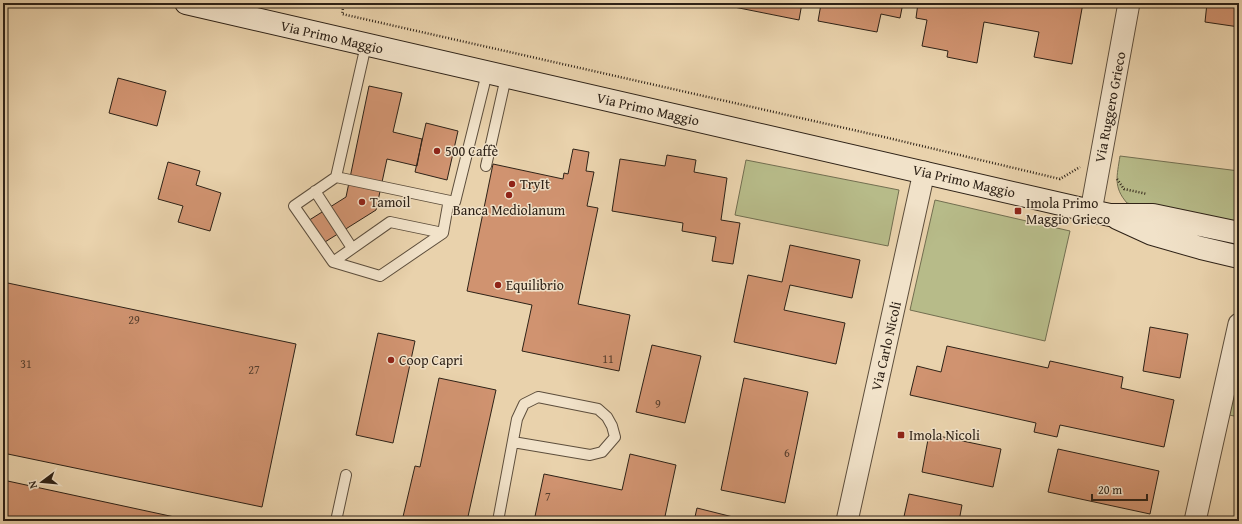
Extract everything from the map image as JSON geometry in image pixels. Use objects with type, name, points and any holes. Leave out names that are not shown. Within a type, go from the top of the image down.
[{"type":"street","name":"Via Primo Maggio","points":[[186,3],[1101,213],[1152,234],[1239,257]]},
{"type":"street","name":"Via Ruggero Grieco","points":[[1101,213],[1098,170],[1129,3]]},
{"type":"street","name":"Via Carlo Nicoli","points":[[847,521],[924,172]]},
{"type":"street","name":"Via Primo Maggio","points":[[1101,213],[1153,215],[1239,233]]},
{"type":"street","points":[[1195,521],[1239,324]]},
{"type":"lane","points":[[366,45],[336,177],[294,206],[333,262],[380,276],[443,233],[448,204],[455,202]]},
{"type":"lane","points":[[486,166],[496,75]]},
{"type":"lane","points":[[455,202],[496,75]]},
{"type":"lane","points":[[336,177],[455,202]]},
{"type":"lane","points":[[315,191],[352,248]]},
{"type":"lane","points":[[333,262],[390,222],[443,233]]},
{"type":"lane","points":[[498,521],[517,419],[524,404],[538,396],[598,409],[607,417],[612,426],[615,437],[602,452],[590,455],[513,442]]},
{"type":"lane","points":[[336,521],[346,475]]},
{"type":"path","points":[[344,3],[342,14],[872,134],[1060,179],[1080,167],[1098,170]]},
{"type":"green space","points":[[1120,156],[1239,171],[1239,227],[1127,203],[1120,192],[1117,181]]},
{"type":"green space","points":[[746,160],[899,190],[888,246],[735,215]]},
{"type":"green space","points":[[935,200],[1070,231],[1045,341],[910,310]]},
{"type":"green space","points":[[1239,368],[1239,417],[1229,415]]},
{"type":"building","points":[[719,3],[802,3],[799,20]]},
{"type":"building","points":[[816,3],[903,3],[900,18],[881,14],[877,32],[818,21],[821,4]]},
{"type":"building","points":[[918,3],[1083,3],[1072,64],[1034,57],[1039,32],[984,22],[977,63],[947,57],[948,51],[922,46],[927,20],[916,18]]},
{"type":"building","points":[[1207,3],[1239,3],[1239,27],[1205,22]]},
{"type":"building","points":[[118,78],[166,91],[157,126],[109,113]]},
{"type":"building","points":[[369,86],[402,93],[393,132],[422,139],[417,166],[387,159],[376,210],[317,247],[303,224],[346,197]]},
{"type":"building","points":[[426,123],[458,131],[447,180],[415,172]]},
{"type":"building","points":[[573,149],[589,152],[586,171],[594,172],[587,206],[598,208],[578,304],[630,315],[619,371],[522,351],[532,305],[467,291],[493,164],[563,179],[564,173],[568,174]]},
{"type":"building","points":[[667,155],[696,160],[694,172],[727,178],[721,220],[740,223],[733,264],[712,261],[716,237],[682,231],[683,223],[612,211],[620,159],[665,166]]},
{"type":"building","points":[[168,162],[200,171],[196,185],[221,193],[210,231],[178,222],[183,206],[158,199]]},
{"type":"building","points":[[790,245],[860,260],[852,298],[790,285],[784,310],[845,323],[836,364],[734,342],[748,275],[782,282]]},
{"type":"building","points":[[3,282],[296,344],[262,507],[3,453]]},
{"type":"building","points":[[1150,327],[1188,334],[1180,378],[1143,371]]},
{"type":"building","points":[[378,333],[415,341],[393,443],[356,435]]},
{"type":"building","points":[[652,345],[701,356],[685,423],[636,412]]},
{"type":"building","points":[[947,346],[1048,368],[1050,361],[1123,377],[1121,388],[1174,400],[1164,447],[1060,425],[1057,437],[1034,432],[1036,423],[910,395],[917,366],[941,372]]},
{"type":"building","points":[[439,378],[496,390],[467,521],[402,521],[415,466],[420,467]]},
{"type":"building","points":[[744,378],[808,392],[785,503],[721,490]]},
{"type":"building","points":[[929,434],[1001,449],[993,487],[922,472]]},
{"type":"building","points":[[1058,449],[1159,471],[1150,514],[1048,492]]},
{"type":"building","points":[[630,454],[676,465],[664,521],[534,521],[544,474],[622,490]]},
{"type":"building","points":[[3,480],[193,521],[3,521]]},
{"type":"building","points":[[909,494],[962,505],[959,521],[903,521]]},
{"type":"building","points":[[697,508],[733,517],[732,521],[694,521]]},
{"type":"place","name":"500 Caffè","points":[[437,151]]},
{"type":"place","name":"TryIt","points":[[512,184]]},
{"type":"place","name":"Banca Mediolanum","points":[[509,195]]},
{"type":"place","name":"Tamoil","points":[[362,202]]},
{"type":"place","name":"Imola Primo Maggio Grieco","points":[[1018,211]]},
{"type":"place","name":"Equilibrio","points":[[498,285]]},
{"type":"place","name":"Coop Capri","points":[[391,360]]},
{"type":"place","name":"Imola Nicoli","points":[[901,435]]}]
